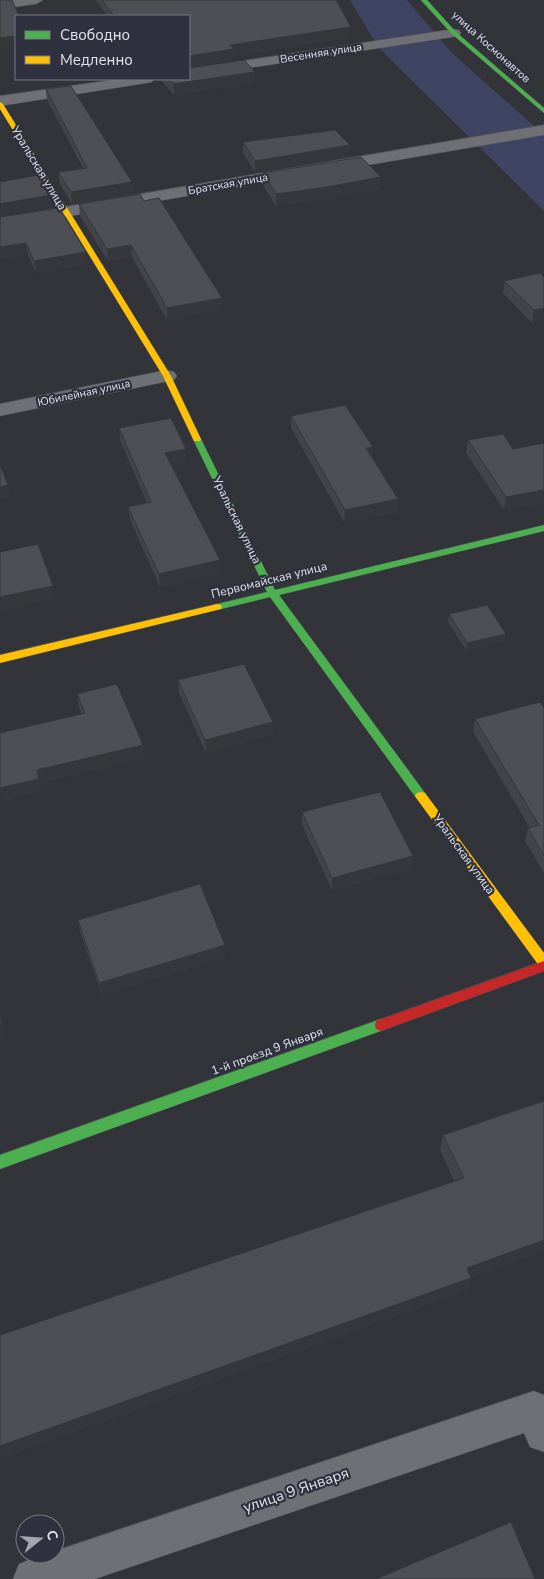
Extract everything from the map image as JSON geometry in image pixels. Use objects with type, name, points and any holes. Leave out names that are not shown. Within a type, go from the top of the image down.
[{"type":"street","points":[[0,5],[36,0]]},
{"type":"street","name":"улица Космонавтов","points":[[424,0],[454,33],[544,111]]},
{"type":"street","name":"Весенняя улица","points":[[190,72],[454,33]]},
{"type":"street","points":[[0,102],[141,80]]},
{"type":"street","name":"Уральская улица","points":[[0,102],[167,376],[272,593],[544,964]]},
{"type":"street","name":"Братская улица","points":[[0,224],[544,130]]},
{"type":"street","name":"Юбилейная улица","points":[[0,410],[167,376]]},
{"type":"street","name":"Первомайская улица","points":[[0,659],[544,528]]},
{"type":"street","name":"1-й проезд 9 Января","points":[[0,1162],[544,964]]},
{"type":"street","name":"улица 9 Января","points":[[34,1579],[541,1416]]},
{"type":"shaded area","points":[[350,0],[407,0],[453,54],[544,135],[544,211],[378,47]]},
{"type":"building","points":[[0,0],[12,0],[19,15],[15,15],[15,36],[0,38]]},
{"type":"building","points":[[102,0],[336,0],[351,27],[230,45],[234,49],[190,56],[190,15],[113,15]]},
{"type":"building","points":[[244,60],[255,72],[173,84],[170,80],[190,80],[190,68]]},
{"type":"building","points":[[71,86],[132,182],[71,192],[58,172],[87,168],[46,89]]},
{"type":"building","points":[[335,130],[350,145],[255,161],[243,142]]},
{"type":"building","points":[[361,157],[381,177],[276,194],[263,173]]},
{"type":"building","points":[[38,175],[51,195],[0,204],[0,182]]},
{"type":"building","points":[[140,194],[144,201],[159,198],[222,298],[167,308],[131,245],[107,249],[79,204]]},
{"type":"building","points":[[59,208],[86,252],[34,261],[26,243],[0,247],[0,217]]},
{"type":"building","points":[[540,273],[544,277],[544,308],[534,310],[504,281]]},
{"type":"building","points":[[345,405],[373,447],[366,448],[398,499],[345,510],[291,416]]},
{"type":"building","points":[[171,418],[186,449],[165,453],[220,560],[159,574],[128,507],[151,502],[119,428]]},
{"type":"building","points":[[503,434],[513,449],[544,443],[544,490],[506,497],[468,440]]},
{"type":"building","points":[[0,464],[8,485],[0,487]]},
{"type":"building","points":[[38,544],[53,586],[0,597],[0,552]]},
{"type":"building","points":[[487,605],[506,634],[467,643],[449,614]]},
{"type":"building","points":[[244,664],[273,722],[205,740],[178,680]]},
{"type":"building","points":[[117,684],[143,745],[37,770],[39,779],[0,788],[0,733],[85,713],[77,694]]},
{"type":"building","points":[[540,702],[544,708],[544,856],[528,828],[539,825],[475,719]]},
{"type":"building","points":[[380,792],[413,856],[332,878],[302,812]]},
{"type":"building","points":[[200,884],[225,945],[99,983],[78,920]]},
{"type":"building","points":[[544,1101],[544,1240],[467,1268],[471,1278],[0,1446],[0,1335],[464,1178],[443,1135]]},
{"type":"building","points":[[511,1522],[535,1579],[376,1579]]},
{"type":"traffic: fast","points":[[424,0],[454,33],[544,111]]},
{"type":"traffic: fast","points":[[197,439],[272,593],[421,796]]},
{"type":"traffic: fast","points":[[217,607],[544,528]]},
{"type":"traffic: fast","points":[[0,1162],[381,1025]]},
{"type":"traffic: slow","points":[[0,104],[167,376],[197,439]]},
{"type":"traffic: slow","points":[[0,659],[217,607]]},
{"type":"traffic: slow","points":[[421,796],[544,963]]},
{"type":"traffic: jam","points":[[381,1025],[544,966]]}]
